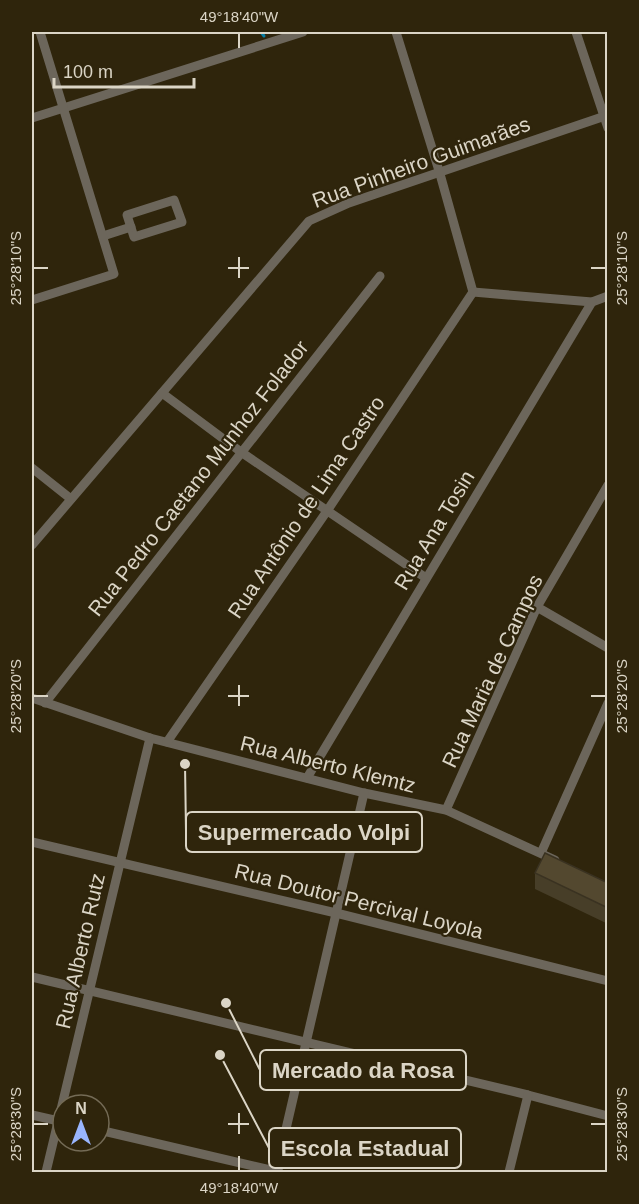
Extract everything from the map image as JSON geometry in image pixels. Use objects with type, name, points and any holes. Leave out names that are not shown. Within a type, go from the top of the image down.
[{"type":"street","points":[[32,300],[114,274],[40,32]]},
{"type":"street","points":[[32,118],[277,36],[303,32]]},
{"type":"street","points":[[396,32],[440,174],[473,292],[592,302],[608,296]]},
{"type":"street","points":[[576,32],[606,116],[608,128]]},
{"type":"street","name":"Rua Pinheiro Guimarães","points":[[32,545],[309,221],[349,203],[606,116]]},
{"type":"street","points":[[174,200],[182,222],[134,237],[131,227],[127,215],[174,200]]},
{"type":"street","points":[[103,236],[131,227]]},
{"type":"street","name":"Rua Pedro Caetano Munhoz Folador","points":[[45,703],[380,276]]},
{"type":"street","name":"Rua Antônio de Lima Castro","points":[[166,742],[327,511],[473,292]]},
{"type":"street","name":"Rua Ana Tosin","points":[[307,778],[592,302]]},
{"type":"street","points":[[162,393],[241,452],[426,578]]},
{"type":"street","points":[[32,468],[71,499]]},
{"type":"street","name":"Rua Maria de Campos","points":[[446,810],[537,607],[608,485]]},
{"type":"street","points":[[537,607],[608,648]]},
{"type":"street","name":"Rua Alberto Klemtz","points":[[32,698],[150,738],[364,793],[446,810],[560,863]]},
{"type":"street","points":[[541,853],[608,702]]},
{"type":"street","name":"Rua Alberto Rutz","points":[[67,1093],[89,991],[150,738]]},
{"type":"street","points":[[111,1133],[277,1172],[364,793]]},
{"type":"street","name":"Rua Doutor Percival Loyola","points":[[32,842],[336,913],[608,981]]},
{"type":"street","points":[[32,977],[608,1116]]},
{"type":"street","points":[[509,1173],[528,1095]]},
{"type":"street","points":[[32,1115],[51,1119]]},
{"type":"street","name":"Rua Alberto Rutz","points":[[46,1173],[52,1153]]},
{"type":"building","points":[[545,853],[608,883],[608,908],[535,873]]},
{"type":"waterway","points":[[261,32],[264,36]]},
{"type":"place","name":"Supermercado Volpi","points":[[185,764]]},
{"type":"place","name":"Mercado da Rosa","points":[[226,1003]]},
{"type":"place","name":"Escola Estadual","points":[[220,1055]]}]
